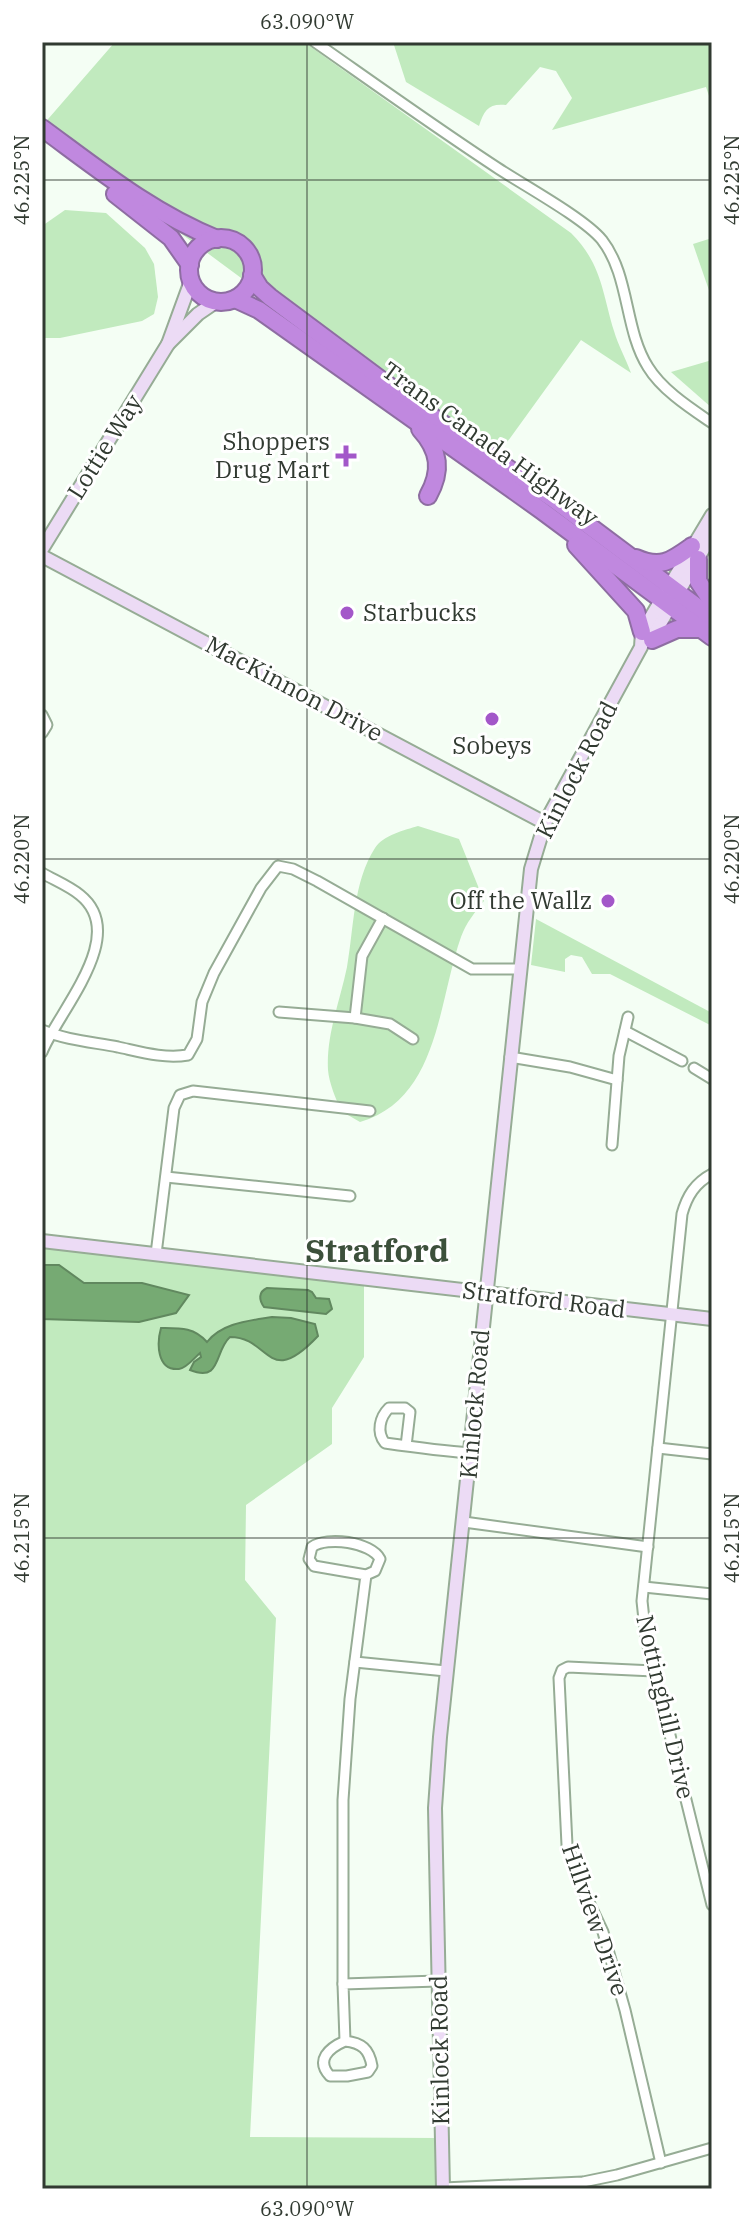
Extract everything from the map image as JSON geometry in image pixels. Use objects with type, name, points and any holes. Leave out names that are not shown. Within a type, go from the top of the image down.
[{"type":"highway","points":[[42,128],[154,207],[217,239],[233,241],[247,251],[252,264],[247,289],[235,299],[217,301],[198,292],[171,238],[127,202],[42,142]]},
{"type":"highway","points":[[190,273],[199,247],[217,239]]},
{"type":"highway","name":"Trans Canada Highway","points":[[252,275],[270,297],[408,400],[556,501],[624,553],[709,628]]},
{"type":"highway","name":"Trans Canada Highway","points":[[235,299],[259,310],[541,510],[670,596]]},
{"type":"highway","points":[[403,410],[430,440],[437,454],[438,470],[428,496]]},
{"type":"highway","points":[[541,510],[636,611],[645,640],[677,629],[709,628]]},
{"type":"highway","points":[[624,553],[650,564],[695,552],[698,581],[712,602]]},
{"type":"street","points":[[315,42],[601,239],[614,261],[648,367],[683,403],[712,423]]},
{"type":"street","name":"Lottie Way","points":[[168,344],[190,273]]},
{"type":"street","name":"Lottie Way","points":[[42,549],[168,344],[198,314],[217,301]]},
{"type":"street","points":[[695,552],[712,515]]},
{"type":"street","points":[[695,552],[712,534]]},
{"type":"street","name":"Kinlock Road","points":[[443,2188],[435,1808],[446,1671],[531,869],[545,823],[695,552]]},
{"type":"street","name":"MacKinnon Drive","points":[[42,556],[545,823]]},
{"type":"street","points":[[42,715],[47,725],[42,733]]},
{"type":"street","points":[[46,1032],[175,1057],[188,1055],[193,1048],[202,1002],[214,973],[261,888],[278,866],[293,869],[472,969],[520,969]]},
{"type":"street","points":[[42,873],[81,895],[97,917],[99,935],[93,960],[46,1032],[42,1052]]},
{"type":"street","points":[[355,1018],[362,956],[383,918]]},
{"type":"street","points":[[279,1012],[390,1024],[413,1039]]},
{"type":"street","points":[[612,1145],[617,1080],[628,1017]]},
{"type":"street","points":[[625,1031],[682,1061]]},
{"type":"street","points":[[510,1057],[570,1067],[617,1080]]},
{"type":"street","points":[[694,1068],[712,1079]]},
{"type":"street","points":[[156,1254],[174,1108],[180,1095],[186,1092],[370,1111]]},
{"type":"street","name":"Nottinghill Drive","points":[[712,1174],[694,1187],[682,1214],[643,1619],[712,1905]]},
{"type":"street","points":[[166,1177],[350,1196]]},
{"type":"street","name":"Stratford Road","points":[[42,1241],[712,1319]]},
{"type":"street","points":[[406,1446],[410,1412],[405,1408],[389,1408],[381,1419],[385,1443],[406,1446],[470,1453]]},
{"type":"street","points":[[658,1448],[712,1454]]},
{"type":"street","points":[[464,1522],[648,1547]]},
{"type":"street","points":[[326,1541],[376,1551],[379,1564],[371,1574],[366,1575],[314,1566],[309,1559],[312,1547],[326,1541]]},
{"type":"street","points":[[345,2041],[343,1800],[366,1575]]},
{"type":"street","points":[[644,1587],[712,1594]]},
{"type":"street","points":[[355,1662],[446,1671]]},
{"type":"street","name":"Hillview Drive","points":[[654,1671],[568,1667],[562,1670],[559,1678],[567,1845],[579,1881],[603,1932],[661,2163]]},
{"type":"street","points":[[343,1984],[438,1981]]},
{"type":"street","points":[[345,2041],[365,2047],[372,2066],[368,2072],[347,2076],[330,2076],[326,2072],[323,2066],[326,2054],[345,2041]]},
{"type":"street","points":[[443,2188],[583,2182],[712,2148]]},
{"type":"shaded area","points":[[115,42],[304,42],[571,233],[595,267],[631,373],[581,340],[492,463],[42,131],[42,126]]},
{"type":"shaded area","points":[[393,42],[712,42],[712,105],[706,87],[552,130],[572,98],[556,71],[540,67],[506,105],[488,109],[479,126],[406,82]]},
{"type":"shaded area","points":[[65,210],[106,213],[145,248],[154,264],[158,297],[154,314],[142,321],[60,338],[42,338],[42,226]]},
{"type":"shaded area","points":[[712,238],[712,299],[693,244]]},
{"type":"shaded area","points":[[712,360],[712,408],[671,372]]},
{"type":"shaded area","points":[[418,826],[459,839],[484,901],[461,937],[432,1045],[421,1070],[406,1093],[386,1110],[360,1122],[341,1111],[328,1070],[331,1031],[347,967],[358,890],[368,861],[379,843]]},
{"type":"shaded area","points":[[536,919],[712,1013],[712,1026],[610,974],[592,974],[582,957],[571,955],[565,959],[565,972],[531,965]]},
{"type":"shaded area","points":[[42,1244],[364,1285],[364,1357],[332,1408],[332,1444],[246,1505],[245,1580],[276,1618],[250,2137],[438,2138],[438,2189],[42,2189]]},
{"type":"shaded area","points":[[44,1265],[59,1265],[84,1283],[142,1283],[189,1295],[176,1313],[139,1322],[42,1319]]},
{"type":"shaded area","points":[[267,1288],[308,1290],[316,1298],[329,1299],[332,1309],[326,1314],[264,1307],[260,1296]]},
{"type":"shaded area","points":[[272,1317],[315,1324],[318,1336],[301,1352],[279,1360],[254,1344],[230,1337],[216,1364],[208,1372],[190,1370],[201,1357],[200,1353],[179,1369],[171,1368],[162,1361],[161,1328],[192,1331],[207,1342],[228,1327]]},
{"type":"place","name":"Shoppers Drug Mart","points":[[346,456]]},
{"type":"place","name":"Starbucks","points":[[347,613]]},
{"type":"place","name":"Sobeys","points":[[492,719]]},
{"type":"place","name":"Off the Wallz","points":[[608,901]]},
{"type":"district","name":"Stratford","points":[[377,1251]]}]
